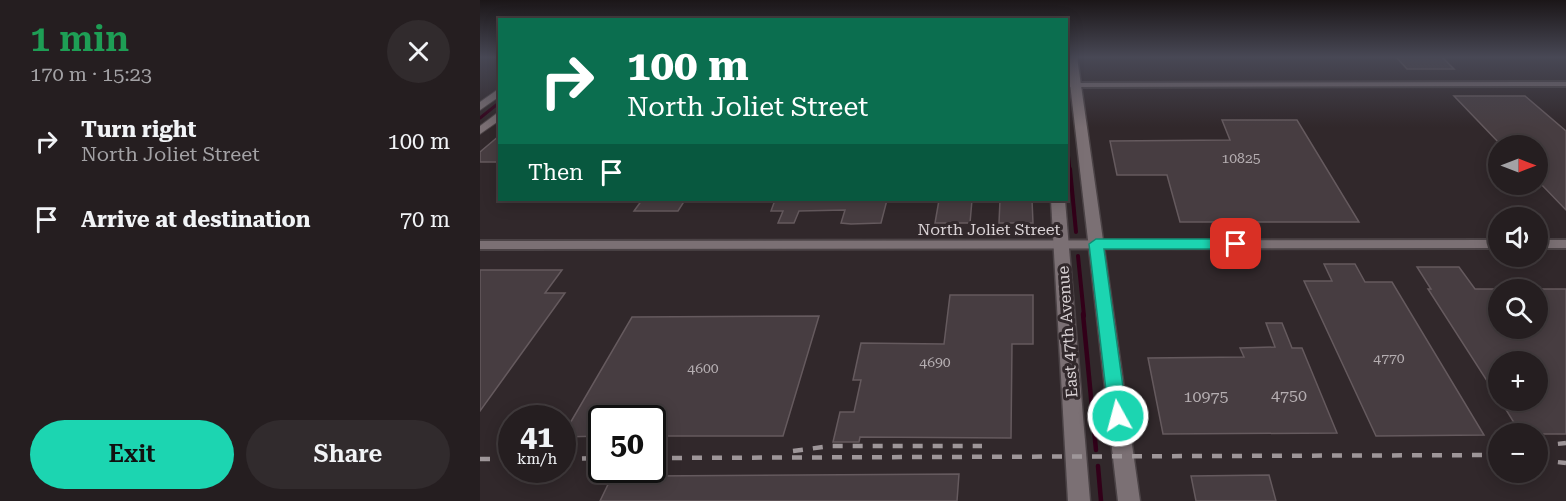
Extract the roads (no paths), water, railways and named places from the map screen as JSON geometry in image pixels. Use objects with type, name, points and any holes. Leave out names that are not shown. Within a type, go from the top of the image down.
[{"type":"main road","points":[[1071,85],[1096,244],[1129,501]]},
{"type":"main road","name":"East 47th Avenue","points":[[1058,201],[1078,501]]},
{"type":"street","points":[[1071,85],[1566,84]]},
{"type":"street","points":[[480,107],[498,93]]},
{"type":"street","points":[[480,131],[498,116]]},
{"type":"street","name":"North Joliet Street","points":[[480,245],[1488,244]]},
{"type":"street","points":[[1548,244],[1566,244]]},
{"type":"waterway","points":[[480,118],[498,104]]},
{"type":"waterway","points":[[1068,151],[1070,171]]},
{"type":"waterway","points":[[1070,169],[1076,232]]},
{"type":"waterway","points":[[1078,256],[1084,316]]},
{"type":"waterway","points":[[1083,314],[1096,450]]},
{"type":"waterway","points":[[1098,466],[1101,501]]},
{"type":"railway","points":[[1548,445],[1566,443]]},
{"type":"railway","points":[[793,451],[831,446],[982,446]]},
{"type":"railway","points":[[666,458],[1488,455]]},
{"type":"railway","points":[[576,459],[588,458]]},
{"type":"railway","points":[[480,459],[498,459]]},
{"type":"railway","points":[[1548,461],[1566,463]]}]
